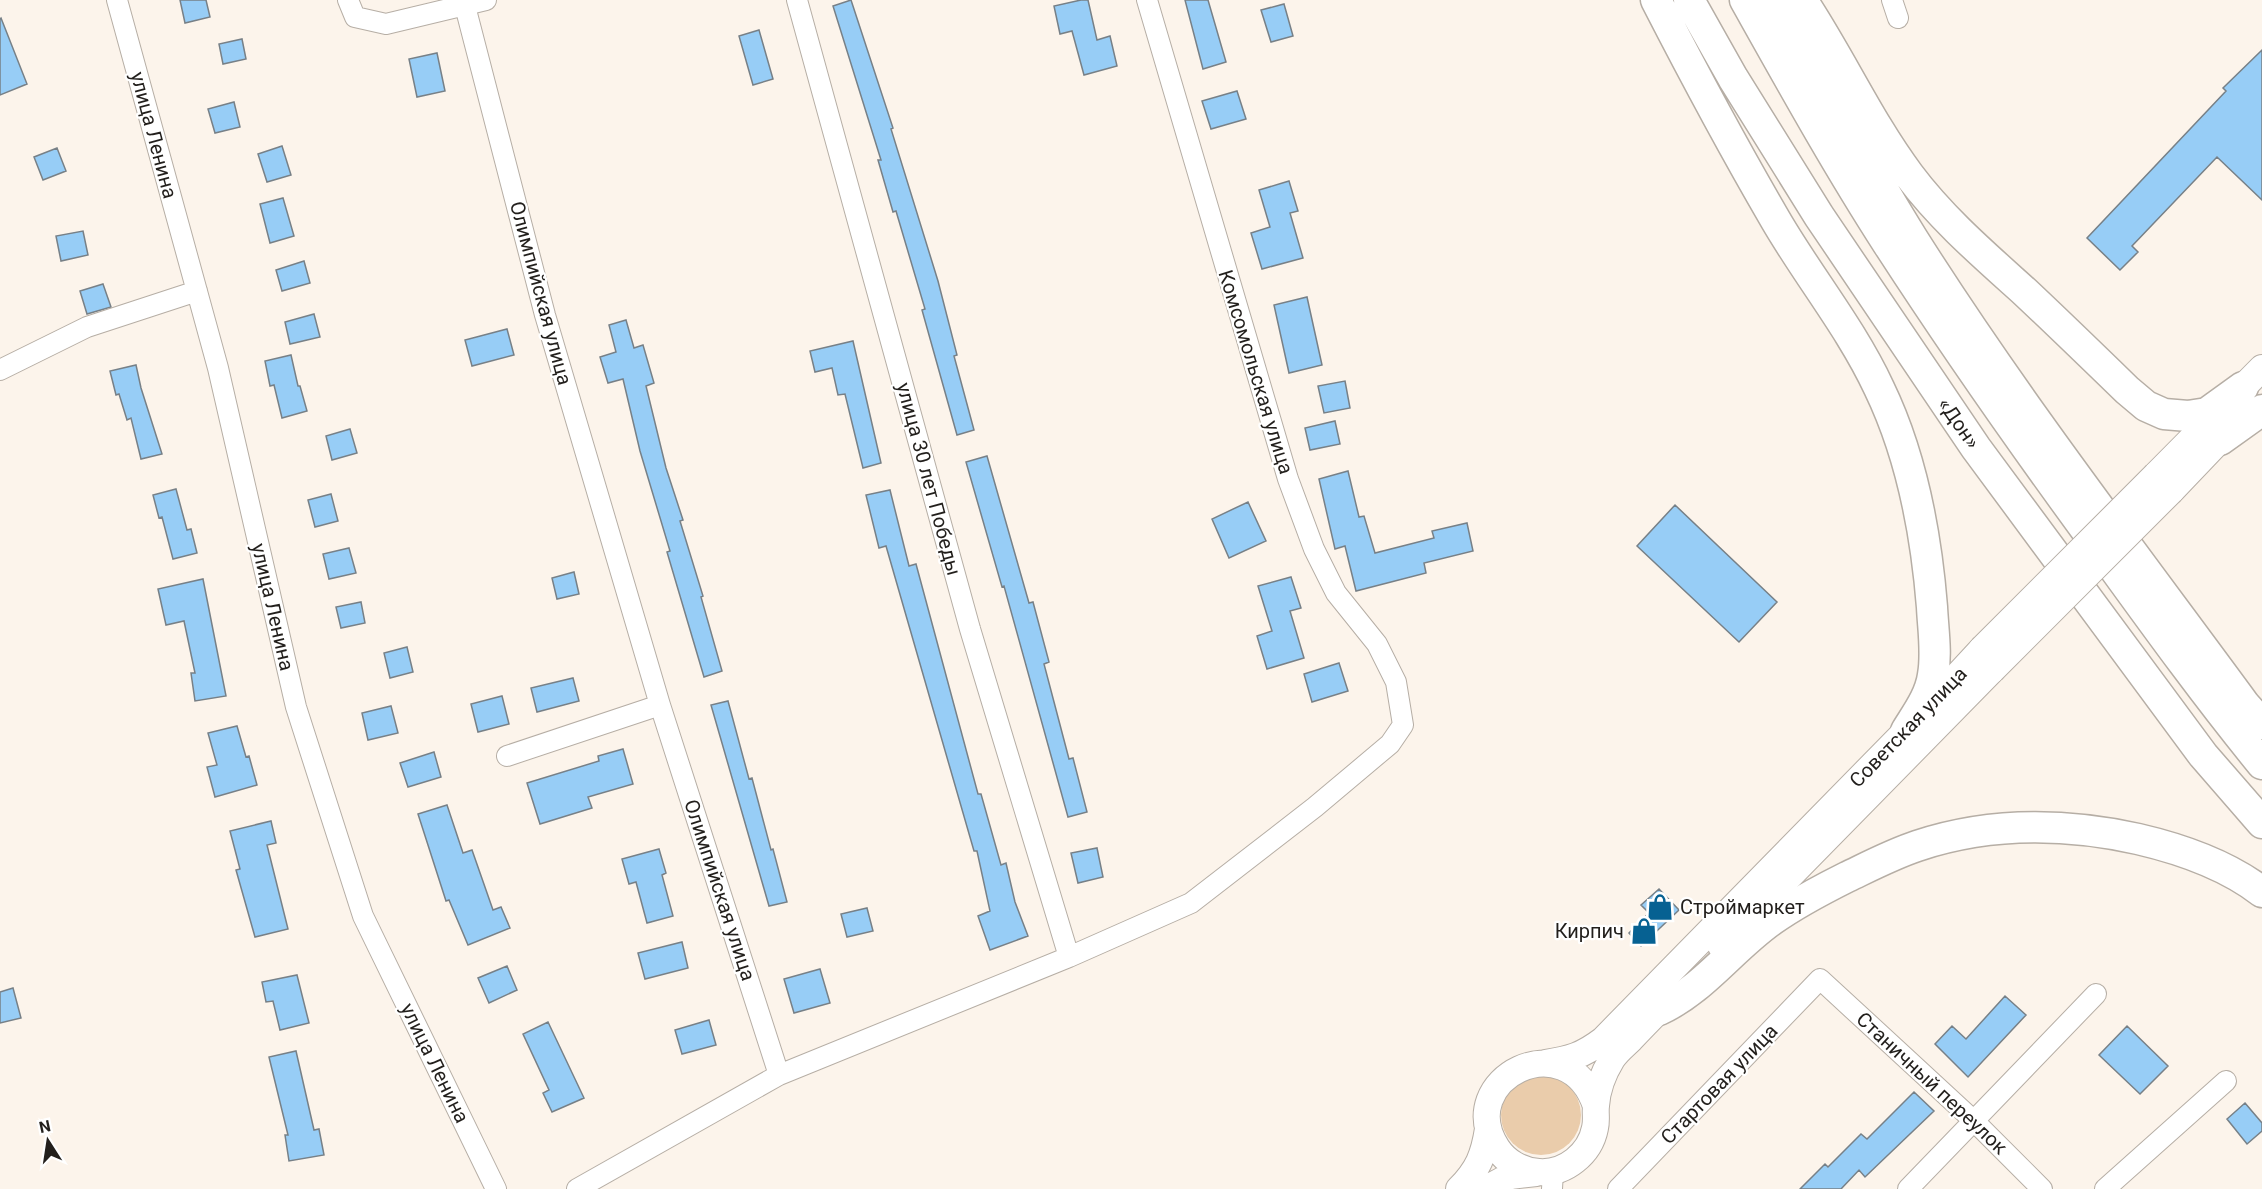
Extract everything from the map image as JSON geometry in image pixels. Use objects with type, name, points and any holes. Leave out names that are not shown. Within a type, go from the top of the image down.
[{"type":"highway","points":[[1656,0],[1785,237],[1854,344],[1879,388],[1901,441],[1917,498],[1928,568],[1934,639],[1933,675],[1926,700],[1906,731]]},
{"type":"highway","name":"«Дон»","points":[[1689,0],[1733,78],[1819,216],[1976,448],[2203,755],[2262,823]]},
{"type":"highway","name":"«Дон»","points":[[1745,0],[1887,243],[1977,378],[2230,726],[2262,764]]},
{"type":"highway","points":[[1774,0],[1859,150],[1913,239],[1973,329],[2083,485],[2245,705],[2262,724]]},
{"type":"highway","points":[[1802,0],[1883,139],[1910,177],[1974,246],[2145,406],[2164,414],[2188,416],[2207,412],[2257,390]]},
{"type":"highway","points":[[2220,440],[2257,390]]},
{"type":"highway","points":[[1659,1010],[1678,1001],[1770,921],[1807,897],[1917,846],[1973,832],[2024,827],[2063,827],[2111,833],[2164,845],[2206,860],[2251,883],[2262,892]]},
{"type":"main road","name":"Советская улица","points":[[1596,1106],[1600,1083],[1613,1058],[1987,660],[2257,390]]},
{"type":"main road","name":"Советская улица","points":[[2163,483],[2220,440]]},
{"type":"main road","name":"Советская улица","points":[[1543,1063],[1573,1058],[1587,1052],[1603,1040],[1906,731],[1987,660]]},
{"type":"main road","points":[[1460,1189],[1472,1176],[1484,1152],[1489,1104],[1500,1083],[1519,1068],[1543,1063],[1566,1069],[1577,1075],[1589,1089],[1596,1106],[1595,1130],[1584,1152],[1549,1177],[1510,1176],[1486,1189]]},
{"type":"main road","points":[[1488,1129],[1492,1140],[1507,1160],[1517,1166],[1549,1177]]},
{"type":"street","name":"улица Ленина","points":[[117,0],[218,368],[296,707],[363,916],[496,1189]]},
{"type":"street","points":[[348,0],[355,17],[386,24],[486,0]]},
{"type":"street","name":"улица 30 лет Победы","points":[[797,0],[970,629],[1069,957]]},
{"type":"street","name":"Комсомольская улица","points":[[1069,957],[1191,903],[1323,800],[1390,744],[1403,724],[1396,682],[1377,644],[1336,592],[1314,549],[1288,479],[1147,0]]},
{"type":"street","name":"Олимпийская улица","points":[[465,6],[545,315],[660,705],[779,1075]]},
{"type":"street","points":[[0,370],[87,327],[197,291]]},
{"type":"street","points":[[507,756],[660,705]]},
{"type":"street","points":[[577,1189],[779,1075],[1069,957]]},
{"type":"street","name":"Станичный переулок","points":[[1820,979],[1974,1121],[2042,1189]]},
{"type":"street","name":"Стартовая улица","points":[[1618,1189],[1820,979]]},
{"type":"street","points":[[1908,1189],[2096,994]]},
{"type":"street","points":[[2105,1189],[2226,1082]]},
{"type":"shaded area","points":[[1541,1075],[1556,1078],[1569,1087],[1578,1100],[1581,1115],[1578,1130],[1569,1143],[1556,1152],[1541,1155],[1526,1152],[1513,1143],[1504,1130],[1501,1115],[1504,1100],[1513,1087],[1526,1078]]},
{"type":"building","points":[[180,0],[206,0],[210,17],[185,23]]},
{"type":"building","points":[[851,0],[893,128],[891,129],[938,281],[957,355],[954,356],[974,430],[957,435],[922,310],[925,309],[896,211],[893,212],[878,160],[881,160],[833,6]]},
{"type":"building","points":[[1088,0],[1097,40],[1110,36],[1117,66],[1084,75],[1072,31],[1060,34],[1054,6]]},
{"type":"building","points":[[1185,0],[1208,0],[1226,62],[1203,69]]},
{"type":"building","points":[[1284,4],[1293,36],[1271,42],[1261,10]]},
{"type":"building","points":[[0,19],[27,84],[0,95]]},
{"type":"building","points":[[759,30],[773,79],[753,85],[739,36]]},
{"type":"building","points":[[242,39],[246,59],[223,64],[219,44]]},
{"type":"building","points":[[2262,50],[2262,200],[2217,157],[2132,246],[2138,252],[2120,270],[2087,238],[2226,91],[2223,88]]},
{"type":"building","points":[[437,53],[445,91],[417,97],[409,59]]},
{"type":"building","points":[[1237,91],[1246,119],[1211,129],[1202,101]]},
{"type":"building","points":[[234,102],[240,127],[215,133],[208,109]]},
{"type":"building","points":[[282,146],[291,175],[267,182],[258,154]]},
{"type":"building","points":[[57,148],[66,171],[43,180],[34,157]]},
{"type":"building","points":[[1289,181],[1298,211],[1290,213],[1303,258],[1262,269],[1251,233],[1270,227],[1259,190]]},
{"type":"building","points":[[283,198],[294,236],[270,243],[260,204]]},
{"type":"building","points":[[83,231],[88,255],[61,261],[56,236]]},
{"type":"building","points":[[304,261],[310,283],[282,291],[276,270]]},
{"type":"building","points":[[103,284],[111,307],[87,314],[80,291]]},
{"type":"building","points":[[1307,297],[1322,365],[1289,373],[1274,305]]},
{"type":"building","points":[[314,314],[320,337],[290,344],[285,322]]},
{"type":"building","points":[[626,320],[634,348],[643,345],[654,383],[646,386],[666,468],[683,520],[680,521],[703,596],[701,597],[722,671],[704,677],[667,552],[670,551],[640,451],[623,379],[608,383],[600,357],[616,352],[609,325]]},
{"type":"building","points":[[507,329],[514,355],[472,366],[465,340]]},
{"type":"building","points":[[853,341],[881,463],[863,468],[845,394],[838,395],[832,368],[815,372],[810,351]]},
{"type":"building","points":[[291,355],[307,411],[282,418],[274,385],[270,386],[265,361]]},
{"type":"building","points":[[136,365],[162,454],[141,459],[131,418],[127,420],[119,394],[116,395],[110,371]]},
{"type":"building","points":[[1345,381],[1350,408],[1324,413],[1318,386]]},
{"type":"building","points":[[1335,421],[1340,444],[1310,450],[1305,428]]},
{"type":"building","points":[[350,429],[357,453],[332,460],[326,436]]},
{"type":"building","points":[[987,456],[1029,603],[1033,602],[1049,662],[1044,664],[1069,759],[1073,758],[1087,812],[1068,817],[1004,586],[1002,587],[966,462]]},
{"type":"building","points":[[1348,471],[1359,517],[1364,516],[1375,553],[1434,538],[1432,531],[1467,523],[1473,551],[1424,563],[1426,573],[1356,591],[1345,546],[1335,549],[1319,479]]},
{"type":"building","points":[[176,489],[187,530],[191,529],[197,553],[173,559],[162,517],[159,518],[153,495]]},
{"type":"building","points":[[890,490],[909,566],[916,564],[978,794],[981,794],[1001,865],[1006,863],[1015,902],[1028,936],[990,950],[978,916],[990,911],[977,851],[974,851],[886,546],[879,548],[866,495]]},
{"type":"building","points":[[331,494],[338,521],[315,527],[308,500]]},
{"type":"building","points":[[1248,502],[1266,541],[1229,558],[1212,519]]},
{"type":"building","points":[[1675,505],[1777,602],[1739,642],[1637,546]]},
{"type":"building","points":[[349,548],[356,573],[329,579],[323,554]]},
{"type":"building","points":[[574,572],[579,594],[557,599],[552,578]]},
{"type":"building","points":[[1291,577],[1301,608],[1290,611],[1304,658],[1267,669],[1257,636],[1272,631],[1258,586]]},
{"type":"building","points":[[203,579],[226,696],[195,701],[191,673],[195,673],[184,621],[166,625],[158,589]]},
{"type":"building","points":[[361,602],[365,623],[341,628],[336,607]]},
{"type":"building","points":[[407,647],[413,672],[390,678],[384,653]]},
{"type":"building","points":[[1339,663],[1348,691],[1312,702],[1304,674]]},
{"type":"building","points":[[573,678],[579,701],[537,712],[531,688]]},
{"type":"building","points":[[502,696],[509,724],[478,732],[471,704]]},
{"type":"building","points":[[728,701],[749,779],[752,778],[787,902],[769,906],[711,705]]},
{"type":"building","points":[[391,706],[398,733],[368,740],[362,713]]},
{"type":"building","points":[[237,726],[257,785],[215,797],[207,767],[217,765],[208,733]]},
{"type":"building","points":[[623,749],[633,784],[588,797],[592,808],[540,824],[527,783],[599,761],[598,756]]},
{"type":"building","points":[[434,752],[441,777],[408,787],[400,763]]},
{"type":"building","points":[[447,805],[463,853],[472,850],[493,910],[501,907],[510,928],[468,945],[449,900],[446,901],[418,814]]},
{"type":"building","points":[[271,821],[276,843],[267,845],[288,929],[255,937],[236,870],[240,869],[230,831]]},
{"type":"building","points":[[1097,848],[1103,877],[1078,883],[1071,853]]},
{"type":"building","points":[[659,849],[666,873],[662,875],[673,916],[647,923],[636,882],[629,884],[622,859]]},
{"type":"building","points":[[1659,889],[1679,910],[1641,946],[1629,933],[1649,913],[1641,905]]},
{"type":"building","points":[[867,908],[873,931],[847,937],[841,914]]},
{"type":"building","points":[[682,942],[688,968],[645,979],[638,953]]},
{"type":"building","points":[[507,966],[517,990],[489,1003],[478,978]]},
{"type":"building","points":[[820,969],[830,1003],[794,1013],[784,979]]},
{"type":"building","points":[[297,975],[309,1023],[280,1030],[273,1001],[266,1002],[262,982]]},
{"type":"building","points":[[13,988],[21,1018],[0,1023],[0,992]]},
{"type":"building","points":[[2005,996],[2026,1015],[1968,1077],[1935,1044],[1952,1026],[1966,1039]]},
{"type":"building","points":[[709,1020],[716,1045],[682,1054],[675,1030]]},
{"type":"building","points":[[548,1022],[584,1098],[552,1112],[543,1093],[549,1090],[523,1034]]},
{"type":"building","points":[[2127,1026],[2168,1066],[2140,1094],[2099,1055]]},
{"type":"building","points":[[296,1051],[314,1130],[319,1129],[324,1155],[289,1161],[285,1135],[288,1135],[269,1057]]},
{"type":"building","points":[[1914,1092],[1934,1111],[1865,1177],[1859,1170],[1841,1189],[1800,1189],[1825,1164],[1828,1167],[1861,1134],[1867,1139]]},
{"type":"building","points":[[2245,1103],[2262,1123],[2262,1131],[2247,1144],[2227,1119]]},
{"type":"place","name":"Строймаркет","points":[[1660,907]]},
{"type":"place","name":"Кирпич","points":[[1644,931]]}]
